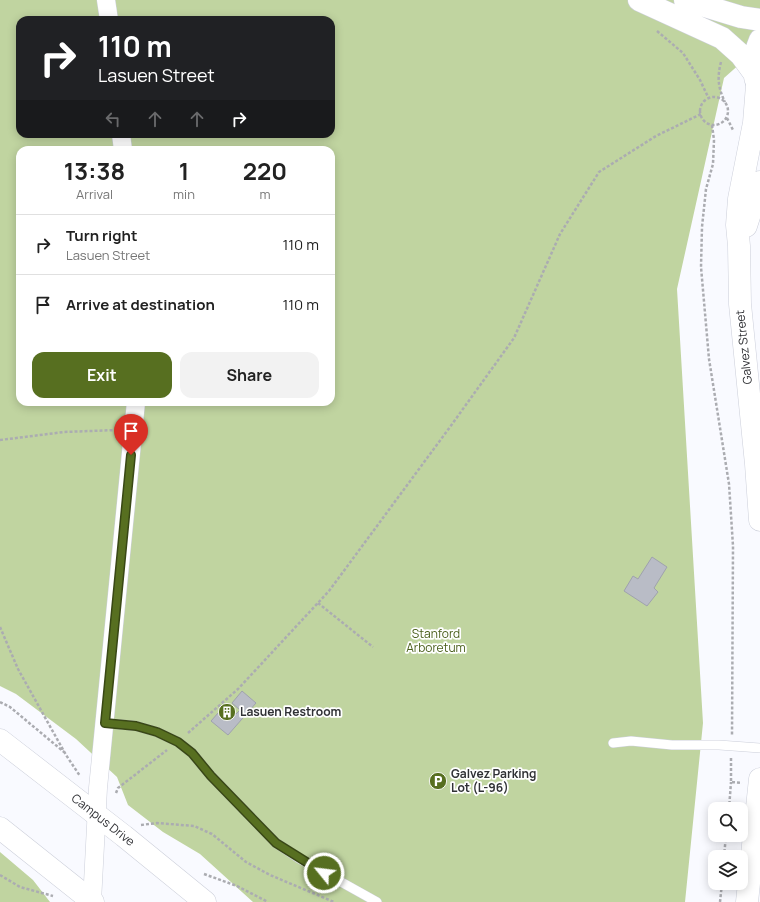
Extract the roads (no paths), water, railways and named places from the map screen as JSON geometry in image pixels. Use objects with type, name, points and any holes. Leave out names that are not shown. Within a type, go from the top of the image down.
[{"type":"street","points":[[106,0],[108,16]]},
{"type":"street","points":[[639,0],[722,38],[741,55],[757,82]]},
{"type":"street","points":[[699,1],[741,17],[760,20]]},
{"type":"street","name":"Galvez Street","points":[[760,40],[755,53],[757,82],[754,123],[739,199],[737,225],[739,246],[740,304],[760,520]]},
{"type":"street","name":"Galvez Street","points":[[739,246],[760,182]]},
{"type":"street","points":[[92,902],[102,803],[105,723],[135,406]]},
{"type":"street","name":"Campus Drive","points":[[0,740],[102,803],[205,902]]},
{"type":"street","points":[[748,902],[760,780]]},
{"type":"street","points":[[0,828],[92,902]]},
{"type":"lane","points":[[105,723],[136,726],[157,732],[178,742],[192,753],[211,776],[276,843],[300,859],[377,902]]},
{"type":"lane","points":[[613,743],[631,741],[672,745],[760,748]]},
{"type":"place","name":"Lasuen Restroom","points":[[227,712]]},
{"type":"place","name":"Galvez Parking Lot (L-96)","points":[[438,781]]},
{"type":"park label","name":"Stanford Arboretum","points":[[436,641]]}]
